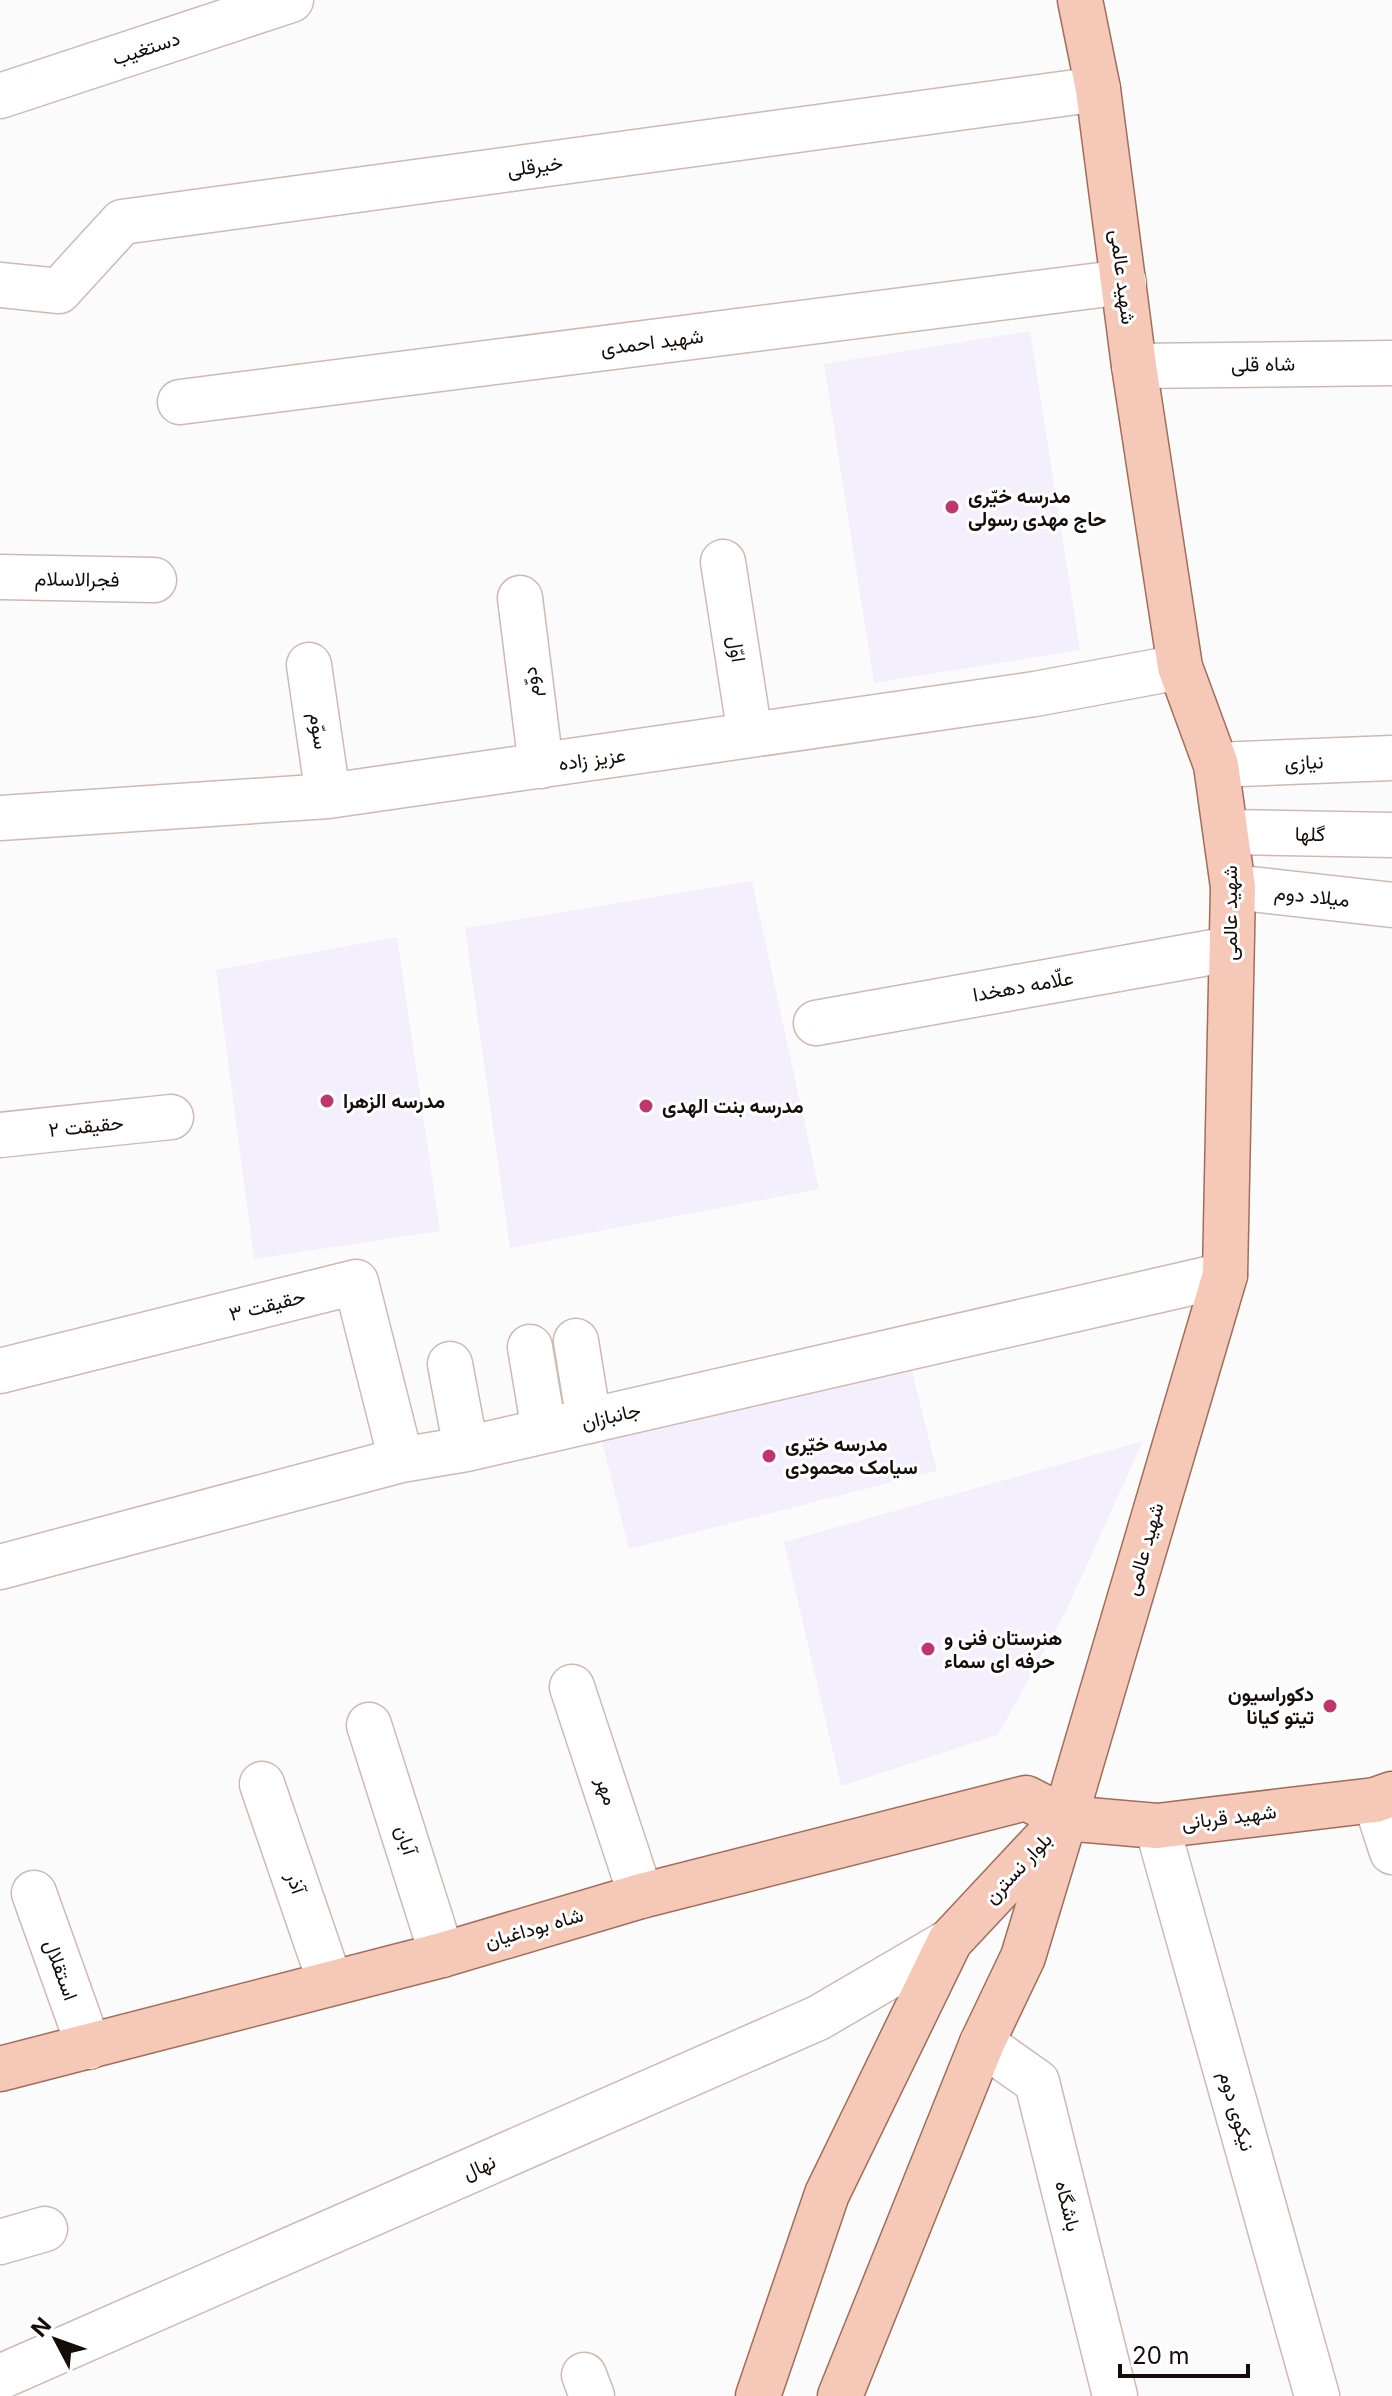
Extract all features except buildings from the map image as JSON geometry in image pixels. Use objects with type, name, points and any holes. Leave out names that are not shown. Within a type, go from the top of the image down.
[{"type":"main road","name":"شهید عالمی","points":[[1065,1818],[1225,1275],[1233,887],[1216,765],[1180,667],[1134,366],[1098,89],[1080,0]]},
{"type":"main road","name":"شهید قربانی","points":[[1065,1818],[1157,1826],[1384,1797]]},
{"type":"main road","name":"شاه بوداغیان","points":[[1,2065],[89,2047],[442,1955],[641,1896],[1026,1798],[1065,1818]]},
{"type":"main road","name":"بلوار نسترن","points":[[758,2396],[827,2194],[950,1941],[1065,1818]]},
{"type":"main road","name":"بلوار نسترن","points":[[840,2396],[982,2043],[1023,1957],[1065,1818]]},
{"type":"street","name":"دستغیب","points":[[0,96],[291,0]]},
{"type":"street","name":"خیرقلی","points":[[0,285],[59,291],[122,222],[1098,89]]},
{"type":"street","name":"شهید احمدی","points":[[180,402],[1124,282]]},
{"type":"street","name":"شاه قلی","points":[[1134,366],[1392,363]]},
{"type":"street","name":"اوّل","points":[[723,562],[750,735]]},
{"type":"street","name":"فجرالاسلام","points":[[0,577],[154,580]]},
{"type":"street","name":"دوّم","points":[[520,598],[541,766]]},
{"type":"street","name":"سوّم","points":[[309,665],[328,796]]},
{"type":"street","name":"عزیز زاده","points":[[0,818],[328,796],[1035,694],[1180,667]]},
{"type":"street","name":"نیازی","points":[[1216,765],[1392,758]]},
{"type":"street","name":"گلها","points":[[1227,832],[1392,835]]},
{"type":"street","name":"میلاد دوم","points":[[1233,887],[1392,905]]},
{"type":"street","name":"علّامه دهخدا","points":[[816,1023],[1230,949]]},
{"type":"street","name":"حقیقت ۲","points":[[0,1135],[171,1117]]},
{"type":"street","name":"جانبازان","points":[[0,1567],[401,1460],[466,1449],[1225,1275]]},
{"type":"street","name":"حقیقت ۳","points":[[0,1371],[356,1282],[401,1460]]},
{"type":"street","points":[[576,1341],[589,1421]]},
{"type":"street","points":[[530,1347],[544,1431]]},
{"type":"street","points":[[450,1364],[466,1449]]},
{"type":"street","name":"مهر","points":[[572,1687],[641,1896]]},
{"type":"street","name":"آبان","points":[[369,1725],[442,1955]]},
{"type":"street","name":"آذر","points":[[262,1784],[330,1982]]},
{"type":"street","points":[[1384,1797],[1392,1852]]},
{"type":"street","name":"نیکوی دوم","points":[[1157,1826],[1317,2396]]},
{"type":"street","name":"استقلال","points":[[34,1893],[89,2047]]},
{"type":"street","name":"نهال","points":[[0,2377],[818,2018],[950,1941]]},
{"type":"street","name":"باشگاه","points":[[982,2043],[1037,2082],[1115,2396]]},
{"type":"street","points":[[0,2242],[45,2229]]},
{"type":"shaded area","name":"مدرسه خیّری حاج مهدی رسولی","points":[[1030,331],[1080,650],[874,683],[824,364]]},
{"type":"shaded area","name":"مدرسه بنت الهدی","points":[[752,881],[819,1189],[510,1248],[465,928]]},
{"type":"shaded area","name":"مدرسه الزهرا","points":[[397,937],[440,1231],[254,1259],[216,970]]},
{"type":"shaded area","name":"مدرسه خیّری سیامک محمودی","points":[[910,1363],[937,1471],[629,1549],[602,1442]]},
{"type":"shaded area","name":"هنرستان فنی و حرفه ای سماء","points":[[1143,1441],[1067,1609],[998,1735],[841,1786],[784,1542]]},
{"type":"place","name":"مدرسه خیّری حاج مهدی رسولی","points":[[952,507]]},
{"type":"place","name":"مدرسه الزهرا","points":[[327,1101]]},
{"type":"place","name":"مدرسه بنت الهدی","points":[[646,1106]]},
{"type":"place","name":"مدرسه خیّری سیامک محمودی","points":[[769,1456]]},
{"type":"place","name":"هنرستان فنی و حرفه ای سماء","points":[[928,1649]]},
{"type":"place","name":"دکوراسیون تیتو کیانا","points":[[1330,1706]]}]
